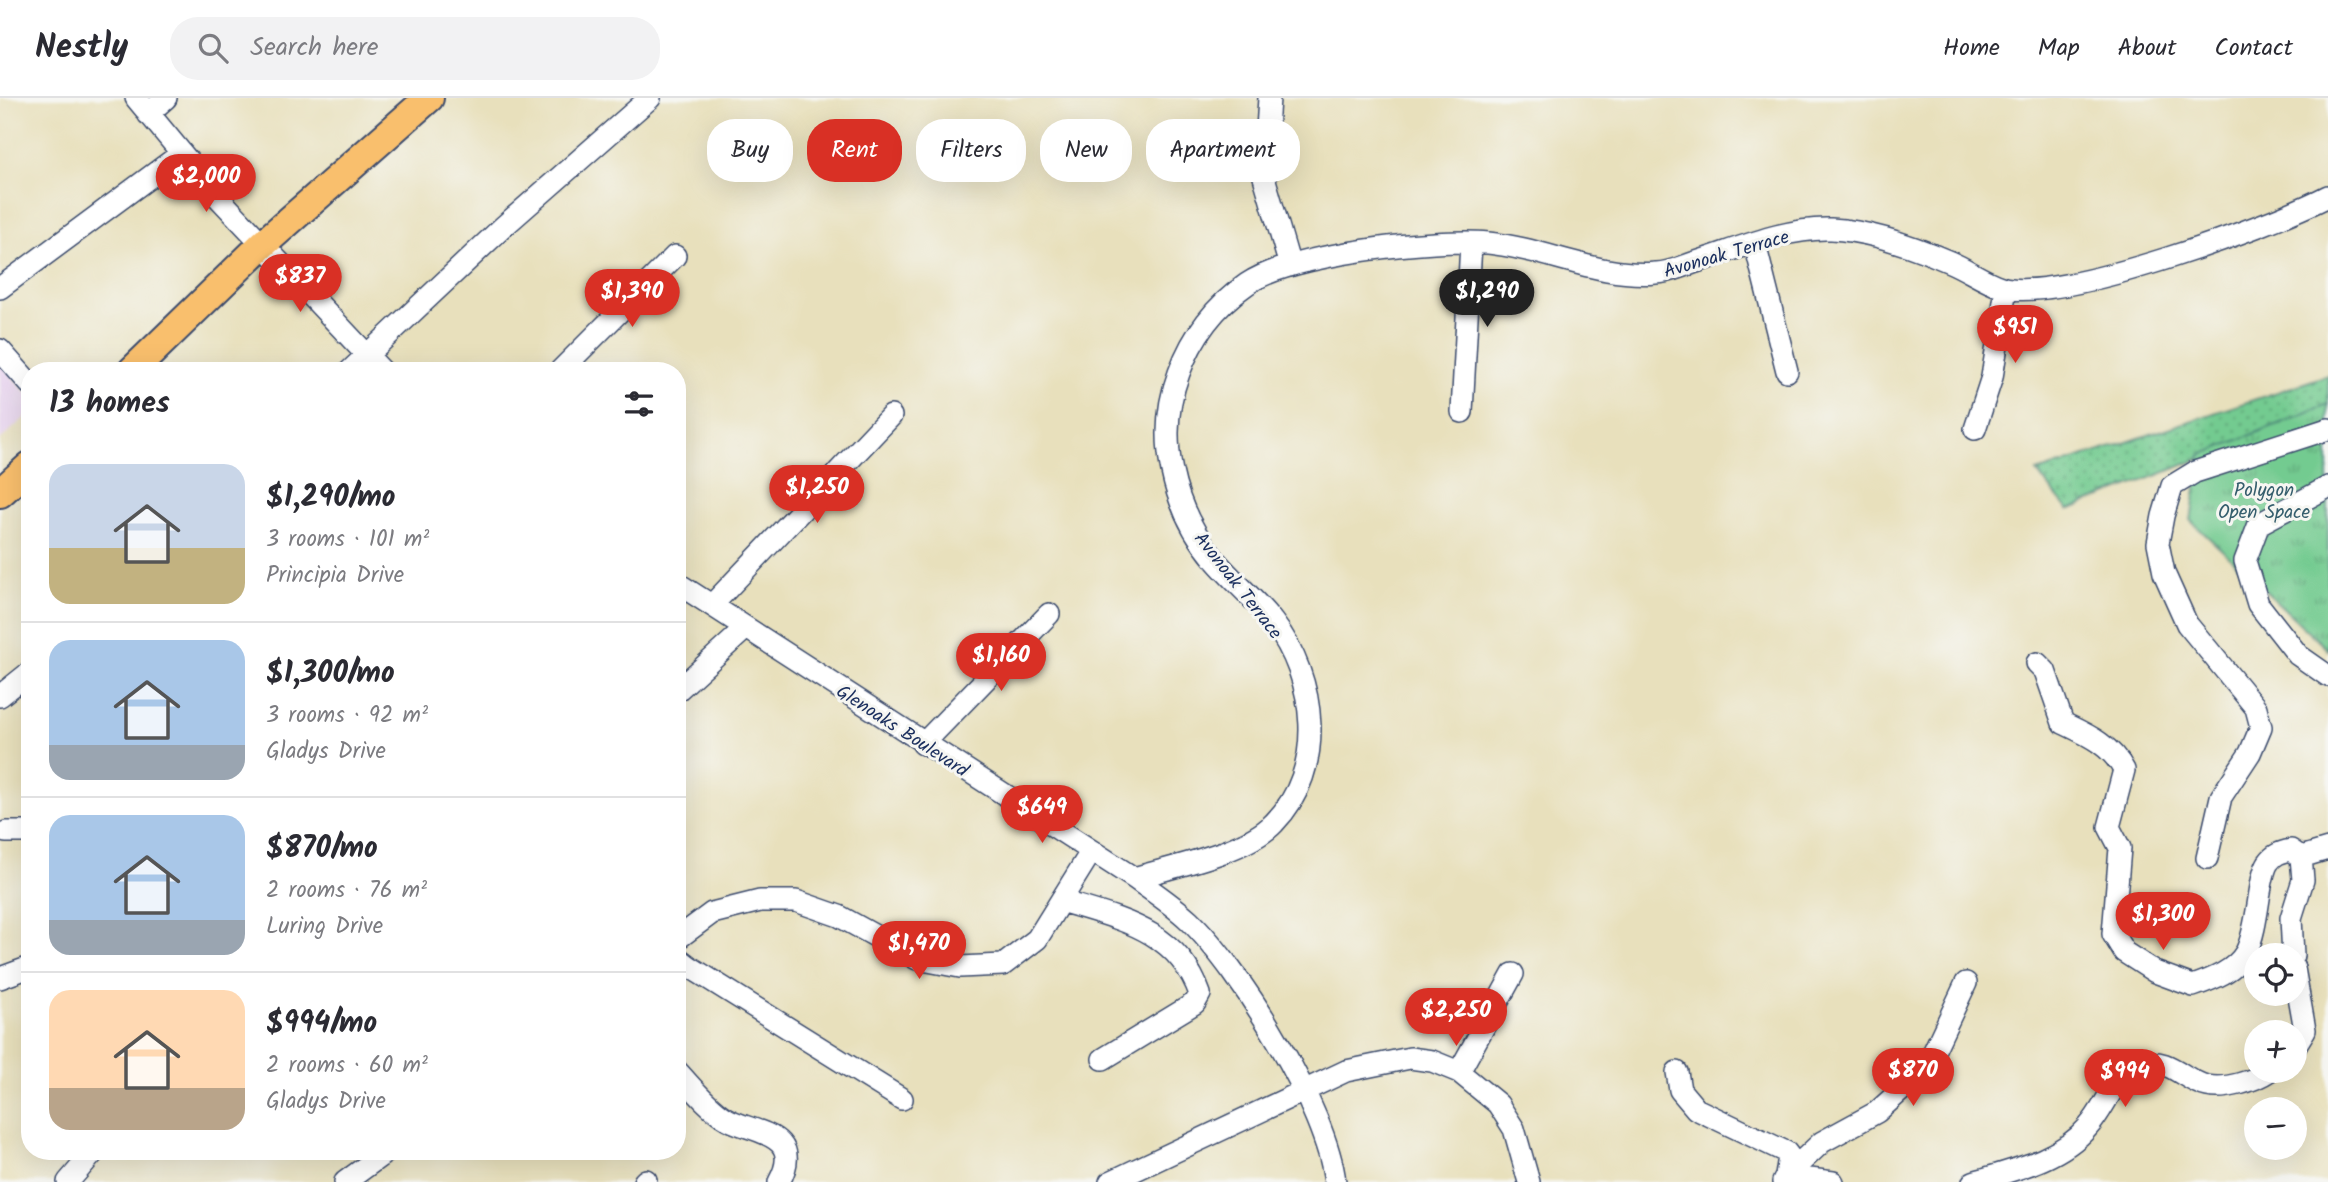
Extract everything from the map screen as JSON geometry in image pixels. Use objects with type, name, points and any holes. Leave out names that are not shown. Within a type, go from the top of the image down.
[{"type":"main road","points":[[141,362],[264,244],[429,98]]},
{"type":"main road","points":[[0,493],[21,474]]},
{"type":"street","points":[[166,98],[142,106],[181,154],[374,362]]},
{"type":"street","points":[[360,362],[503,226],[650,98]]},
{"type":"street","points":[[1269,98],[1264,177],[1290,266]]},
{"type":"street","points":[[0,288],[181,154]]},
{"type":"street","name":"Avonoak Terrace","points":[[1134,878],[1234,848],[1273,825],[1298,788],[1312,744],[1306,685],[1275,624],[1212,557],[1181,509],[1169,457],[1169,400],[1184,359],[1209,317],[1249,282],[1307,260],[1396,247],[1471,243],[1489,243],[1609,270],[1658,274],[1755,244],[1828,228],[1881,237],[1948,261],[2006,289],[2065,285],[2172,258],[2328,196]]},
{"type":"street","points":[[1462,412],[1471,243]]},
{"type":"street","points":[[1755,244],[1787,371]]},
{"type":"street","points":[[569,362],[675,256]]},
{"type":"street","points":[[1975,429],[1992,377],[2006,289]]},
{"type":"street","points":[[0,350],[21,374]]},
{"type":"street","points":[[712,605],[891,416]]},
{"type":"street","points":[[2207,858],[2221,797],[2250,753],[2261,727],[2256,708],[2188,624],[2164,573],[2158,543],[2162,516],[2172,486],[2195,472],[2328,429]]},
{"type":"street","points":[[2328,486],[2259,524],[2245,561],[2258,604],[2298,655],[2328,676]]},
{"type":"street","name":"Glenoaks Boulevard","points":[[686,589],[1134,878],[1189,920],[1254,1002],[1303,1089],[1333,1164],[1335,1182]]},
{"type":"street","points":[[923,744],[1049,614]]},
{"type":"street","points":[[686,683],[746,628]]},
{"type":"street","points":[[2037,663],[2045,671],[2063,723],[2094,738],[2116,755],[2124,770],[2109,827],[2120,848],[2113,934],[2124,952],[2155,972],[2193,986],[2223,975],[2246,953],[2258,917],[2267,864],[2277,853],[2291,850],[2301,857]]},
{"type":"street","points":[[0,696],[21,679]]},
{"type":"street","points":[[5,832],[21,832]]},
{"type":"street","points":[[2301,857],[2328,849]]},
{"type":"street","points":[[686,932],[712,913],[760,901],[796,901],[839,916],[917,959],[960,967],[1003,965],[1037,939],[1091,852]]},
{"type":"street","points":[[2292,943],[2291,918],[2303,880],[2301,857]]},
{"type":"street","points":[[1061,901],[1130,921],[1155,934],[1195,979],[1200,994],[1195,1003],[1103,1059]]},
{"type":"street","points":[[686,963],[902,1099]]},
{"type":"street","points":[[0,978],[21,970]]},
{"type":"street","points":[[1459,1072],[1513,974]]},
{"type":"street","points":[[1784,1179],[1822,1142],[1877,1112],[1926,1068],[1966,983]]},
{"type":"street","points":[[1110,1182],[1346,1071],[1410,1058],[1432,1061],[1459,1072],[1497,1104],[1514,1129],[1529,1182]]},
{"type":"street","points":[[1973,1182],[2022,1168],[2064,1149],[2088,1128],[2125,1072],[2147,1063],[2176,1068],[2206,1086],[2229,1086],[2244,1080]]},
{"type":"street","points":[[1677,1072],[1680,1090],[1696,1109],[1786,1152],[1789,1156],[1784,1179]]},
{"type":"street","points":[[686,1080],[726,1119],[767,1131],[782,1146],[786,1162],[779,1182]]},
{"type":"street","points":[[68,1182],[87,1160]]},
{"type":"street","points":[[345,1182],[375,1160]]},
{"type":"street","points":[[1784,1179],[1833,1182]]},
{"type":"shaded area","points":[[0,363],[21,387],[21,421],[0,440]]},
{"type":"green space","points":[[2328,375],[2328,409],[2068,510],[2037,472]]},
{"type":"green space","name":"Polygon Open Space","points":[[2328,404],[2328,650],[2191,521],[2201,455]]}]
